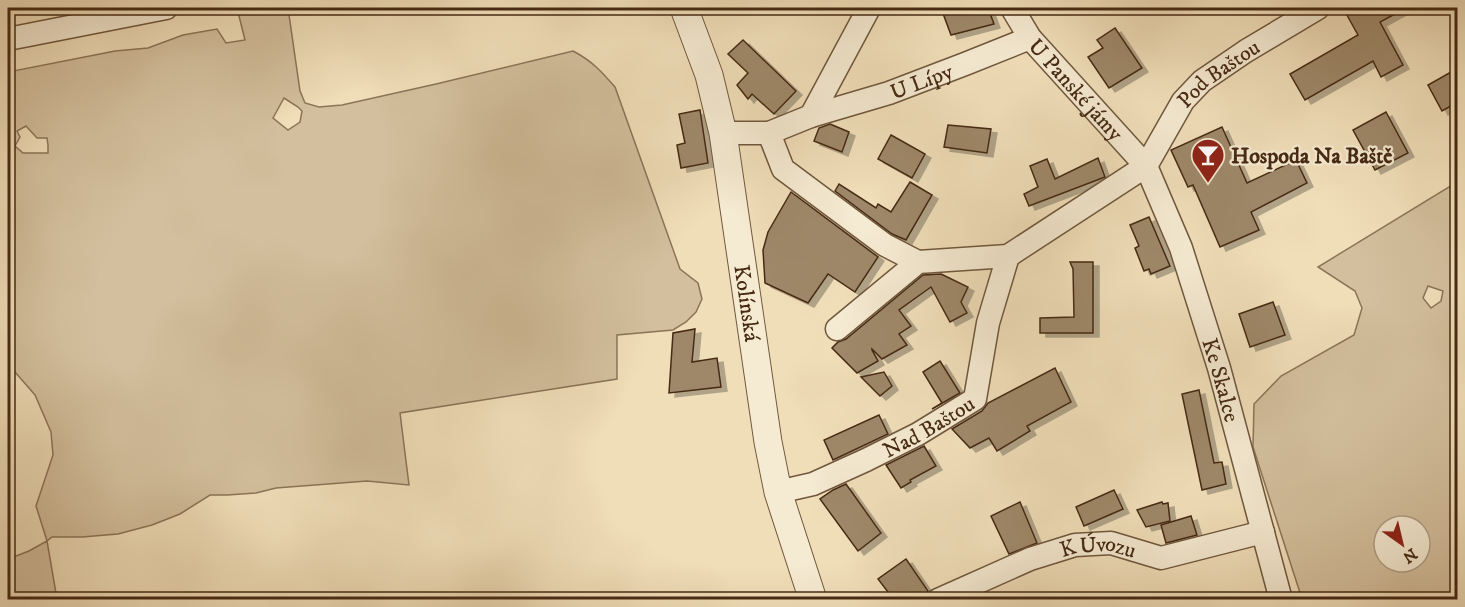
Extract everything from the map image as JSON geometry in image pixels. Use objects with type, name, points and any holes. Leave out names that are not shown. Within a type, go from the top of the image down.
[{"type":"street","points":[[8,39],[166,8]]},
{"type":"street","name":"Kolínská","points":[[684,8],[709,75],[723,133],[768,442],[778,492],[813,600]]},
{"type":"street","points":[[811,116],[869,8]]},
{"type":"street","name":"U Panské jámy","points":[[1012,8],[1030,38],[1146,166]]},
{"type":"street","name":"Pod Baštou","points":[[1146,166],[1184,101],[1202,81],[1246,51],[1318,8]]},
{"type":"street","name":"U Lípy","points":[[723,133],[769,133],[811,116],[889,93],[1030,38]]},
{"type":"street","points":[[769,133],[783,169],[885,245],[918,262],[1008,256],[1146,166]]},
{"type":"street","name":"Ke Skalce","points":[[1146,166],[1181,248],[1219,368],[1281,600]]},
{"type":"street","name":"Nad Baštou","points":[[778,492],[813,484],[866,460],[918,434],[975,399],[988,323],[1008,256]]},
{"type":"street","points":[[837,329],[918,262]]},
{"type":"street","name":"K Úvozu","points":[[938,600],[1030,560],[1075,545],[1111,543],[1161,558],[1263,532]]},
{"type":"shaded area","points":[[263,8],[288,8],[300,91],[305,103],[319,107],[342,105],[573,51],[596,67],[615,87],[680,269],[698,283],[702,299],[696,312],[673,330],[617,335],[617,379],[400,413],[409,485],[367,481],[276,488],[256,493],[210,495],[180,514],[152,525],[118,534],[52,537],[47,541],[36,506],[53,455],[51,432],[35,395],[8,364],[8,72],[115,51],[148,48],[183,35],[217,29],[226,43],[245,40],[238,12]],"holes":[[[284,98],[302,111],[300,122],[288,130],[273,118]],[[26,126],[37,138],[47,138],[48,153],[23,153],[15,146],[20,137],[17,131]]]},
{"type":"shaded area","points":[[1457,182],[1457,599],[1302,599],[1253,447],[1254,404],[1281,376],[1354,335],[1362,308],[1355,291],[1318,267]],"holes":[[[1428,286],[1443,291],[1441,301],[1431,308],[1423,298]]]},
{"type":"shaded area","points":[[47,541],[57,599],[8,599],[8,559]]},
{"type":"building","points":[[941,8],[988,8],[994,24],[951,35]]},
{"type":"building","points":[[1343,8],[1406,8],[1380,22],[1403,65],[1381,77],[1373,61],[1305,100],[1290,74],[1358,35]]},
{"type":"building","points":[[1115,28],[1142,68],[1109,88],[1088,57],[1103,48],[1097,40]]},
{"type":"building","points":[[743,40],[796,91],[774,114],[752,94],[748,99],[737,85],[748,73],[728,54]]},
{"type":"building","points":[[1451,72],[1458,83],[1458,102],[1442,111],[1428,85]]},
{"type":"building","points":[[700,110],[708,163],[681,168],[677,145],[685,143],[679,114]]},
{"type":"building","points":[[1386,112],[1408,153],[1375,170],[1353,130]]},
{"type":"building","points":[[830,124],[849,132],[842,152],[814,141],[819,128]]},
{"type":"building","points":[[948,125],[991,129],[987,153],[944,147]]},
{"type":"building","points":[[1222,127],[1247,183],[1296,160],[1307,183],[1251,212],[1259,230],[1220,247],[1193,185],[1188,187],[1171,150]]},
{"type":"building","points":[[891,135],[925,154],[912,178],[878,159]]},
{"type":"building","points":[[1098,158],[1105,177],[1029,206],[1024,194],[1038,187],[1030,166],[1047,159],[1055,179]]},
{"type":"building","points":[[910,182],[932,195],[906,240],[892,234],[835,191],[839,184],[876,208],[878,204],[891,212]]},
{"type":"building","points":[[791,192],[878,257],[855,292],[828,274],[808,303],[765,283],[763,250],[768,232]]},
{"type":"building","points":[[1149,217],[1170,266],[1151,274],[1149,269],[1144,271],[1135,248],[1139,246],[1130,225]]},
{"type":"building","points":[[1070,262],[1093,262],[1093,333],[1040,333],[1040,318],[1074,317],[1073,269]]},
{"type":"building","points":[[941,274],[968,287],[961,302],[967,313],[950,322],[931,287],[899,310],[911,326],[899,334],[907,345],[882,359],[872,349],[878,361],[857,373],[832,348],[923,275]]},
{"type":"building","points":[[1273,302],[1285,335],[1250,347],[1239,314]]},
{"type":"building","points":[[695,329],[692,362],[717,358],[721,387],[669,393],[673,333]]},
{"type":"building","points":[[940,361],[960,393],[932,409],[942,403],[923,372]]},
{"type":"building","points":[[1055,368],[1071,402],[1027,426],[1030,431],[997,451],[989,438],[970,448],[952,429],[982,411],[988,403]]},
{"type":"building","points":[[884,372],[892,386],[880,396],[861,377]]},
{"type":"building","points":[[1199,390],[1214,463],[1222,462],[1226,484],[1202,490],[1182,394]]},
{"type":"building","points":[[879,415],[888,434],[833,460],[824,440]]},
{"type":"building","points":[[924,446],[936,466],[910,480],[911,482],[901,488],[886,465]]},
{"type":"building","points":[[846,484],[881,533],[858,551],[820,499]]},
{"type":"building","points":[[1114,490],[1123,509],[1084,526],[1076,507]]},
{"type":"building","points":[[1020,502],[1037,543],[1009,554],[991,516]]},
{"type":"building","points":[[1162,502],[1163,504],[1168,503],[1170,521],[1146,527],[1137,510]]},
{"type":"building","points":[[1191,516],[1197,535],[1166,543],[1161,525]]},
{"type":"building","points":[[906,559],[928,591],[926,596],[918,600],[894,600],[878,579]]},
{"type":"place","name":"Hospoda Na Baště","points":[[1208,184]]}]
